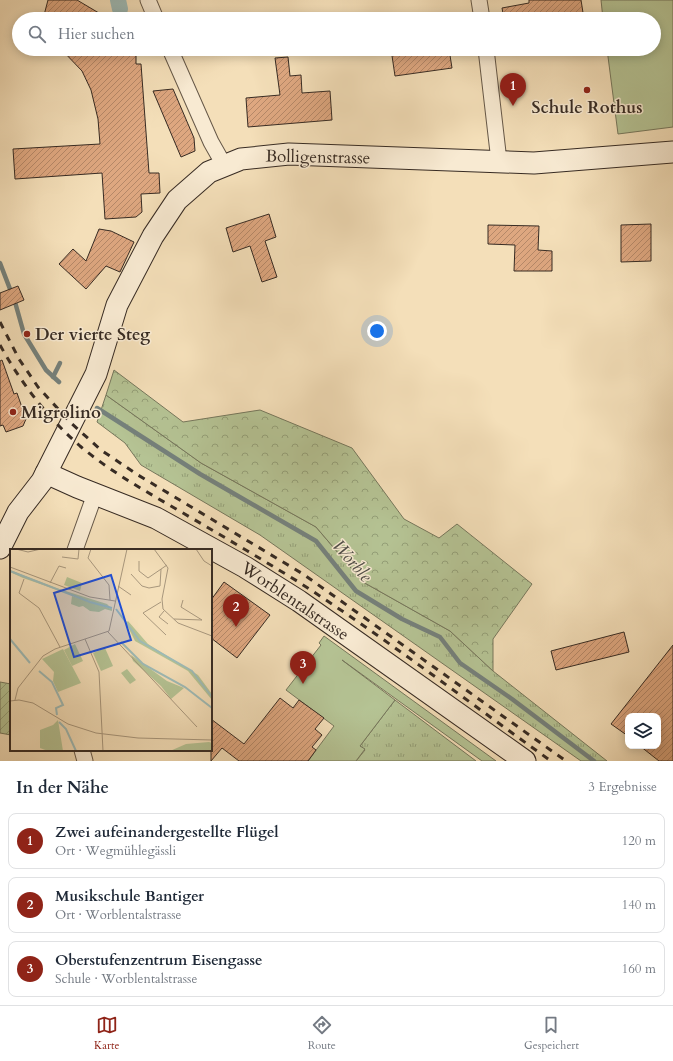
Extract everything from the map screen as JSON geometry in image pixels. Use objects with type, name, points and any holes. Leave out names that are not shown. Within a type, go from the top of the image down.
[{"type":"main road","name":"Bolligenstrasse","points":[[0,548],[18,512],[38,487],[46,473],[96,374],[117,305],[153,236],[177,200],[210,172],[241,159],[289,154],[534,163],[673,152]]},
{"type":"main road","name":"Worblentalstrasse","points":[[46,473],[156,518],[245,567],[299,601],[525,761]]},
{"type":"street","points":[[148,0],[153,12]]},
{"type":"street","points":[[479,0],[481,12]]},
{"type":"street","points":[[173,56],[211,142],[224,165]]},
{"type":"street","points":[[487,56],[498,161]]},
{"type":"street","points":[[75,549],[95,494]]},
{"type":"street","points":[[82,751],[85,761]]},
{"type":"green space","points":[[601,0],[673,0],[673,127],[618,134],[608,56],[661,56],[661,12],[602,12]]},
{"type":"green space","points":[[114,370],[183,422],[260,410],[352,448],[404,519],[439,538],[457,524],[532,584],[493,639],[493,671],[450,631],[363,582],[316,527],[201,463],[106,395]]},
{"type":"green space","points":[[106,395],[201,463],[316,527],[363,582],[450,631],[493,671],[607,761],[581,761],[260,535],[141,465],[125,443],[97,422]]},
{"type":"green space","points":[[324,636],[496,761],[482,761],[342,660],[395,700],[360,746],[365,749],[356,761],[308,761],[334,726],[286,690],[321,645],[319,643]]},
{"type":"green space","points":[[0,682],[10,684],[10,735],[0,733]]},
{"type":"green space","points":[[395,700],[476,761],[356,761],[365,750],[360,746]]},
{"type":"building","points":[[48,0],[77,0],[97,12],[45,12]]},
{"type":"building","points":[[529,0],[581,0],[583,12],[503,12],[502,8],[529,3]]},
{"type":"building","points":[[68,56],[136,56],[136,64],[141,64],[149,173],[159,173],[160,193],[141,194],[142,212],[136,217],[105,219],[102,173],[15,179],[13,149],[100,144],[98,119],[91,90],[82,71]]},
{"type":"building","points":[[392,56],[450,56],[452,68],[395,76]]},
{"type":"building","points":[[288,57],[290,76],[301,75],[302,93],[330,91],[332,120],[248,127],[246,98],[280,95],[275,58]]},
{"type":"building","points":[[173,89],[194,138],[195,151],[181,157],[153,91]]},
{"type":"building","points":[[269,214],[276,237],[265,241],[277,277],[262,282],[250,246],[233,252],[226,228]]},
{"type":"building","points":[[651,224],[651,261],[621,262],[621,225]]},
{"type":"building","points":[[488,225],[539,226],[538,250],[552,251],[552,271],[514,271],[515,245],[488,244]]},
{"type":"building","points":[[99,229],[111,231],[134,242],[120,272],[106,266],[86,289],[59,264],[73,249],[86,261]]},
{"type":"building","points":[[18,286],[24,300],[0,310],[0,293]]},
{"type":"building","points":[[2,360],[14,394],[17,393],[26,419],[23,426],[6,432],[3,425],[0,426],[0,361]]},
{"type":"building","points":[[224,582],[270,615],[237,658],[212,639],[212,599]]},
{"type":"building","points":[[624,632],[629,652],[556,670],[551,651]]},
{"type":"building","points":[[673,645],[673,761],[659,761],[644,749],[661,749],[661,713],[625,713],[625,734],[611,724]]},
{"type":"building","points":[[280,698],[293,708],[299,700],[324,718],[315,729],[322,735],[312,747],[316,750],[308,761],[239,761],[222,748],[211,761],[212,720],[244,744]]},
{"type":"waterway","points":[[118,0],[120,9]]},
{"type":"waterway","name":"Worble","points":[[0,263],[15,302],[24,334],[46,370],[59,382]]},
{"type":"waterway","points":[[53,377],[60,363]]},
{"type":"waterway","name":"Worble","points":[[97,408],[200,474],[316,541],[356,591],[402,619],[440,637],[460,663],[512,699],[594,761]]},
{"type":"railway","points":[[0,322],[19,359],[38,387],[71,423],[101,450],[138,475],[303,574],[566,761]]},
{"type":"railway","points":[[0,345],[17,373],[36,399],[68,435],[90,454],[132,483],[264,561],[329,602],[551,761]]},
{"type":"place","name":"Schule Rothus","points":[[587,90]]},
{"type":"place","name":"Zwei aufeinandergestellte Flügel","points":[[513,106]]},
{"type":"place","name":"Der vierte Steg","points":[[27,334]]},
{"type":"place","name":"Migrolino","points":[[13,412]]},
{"type":"place","name":"Musikschule Bantiger","points":[[236,627]]},
{"type":"place","name":"Oberstufenzentrum Eisengasse","points":[[303,684]]}]
